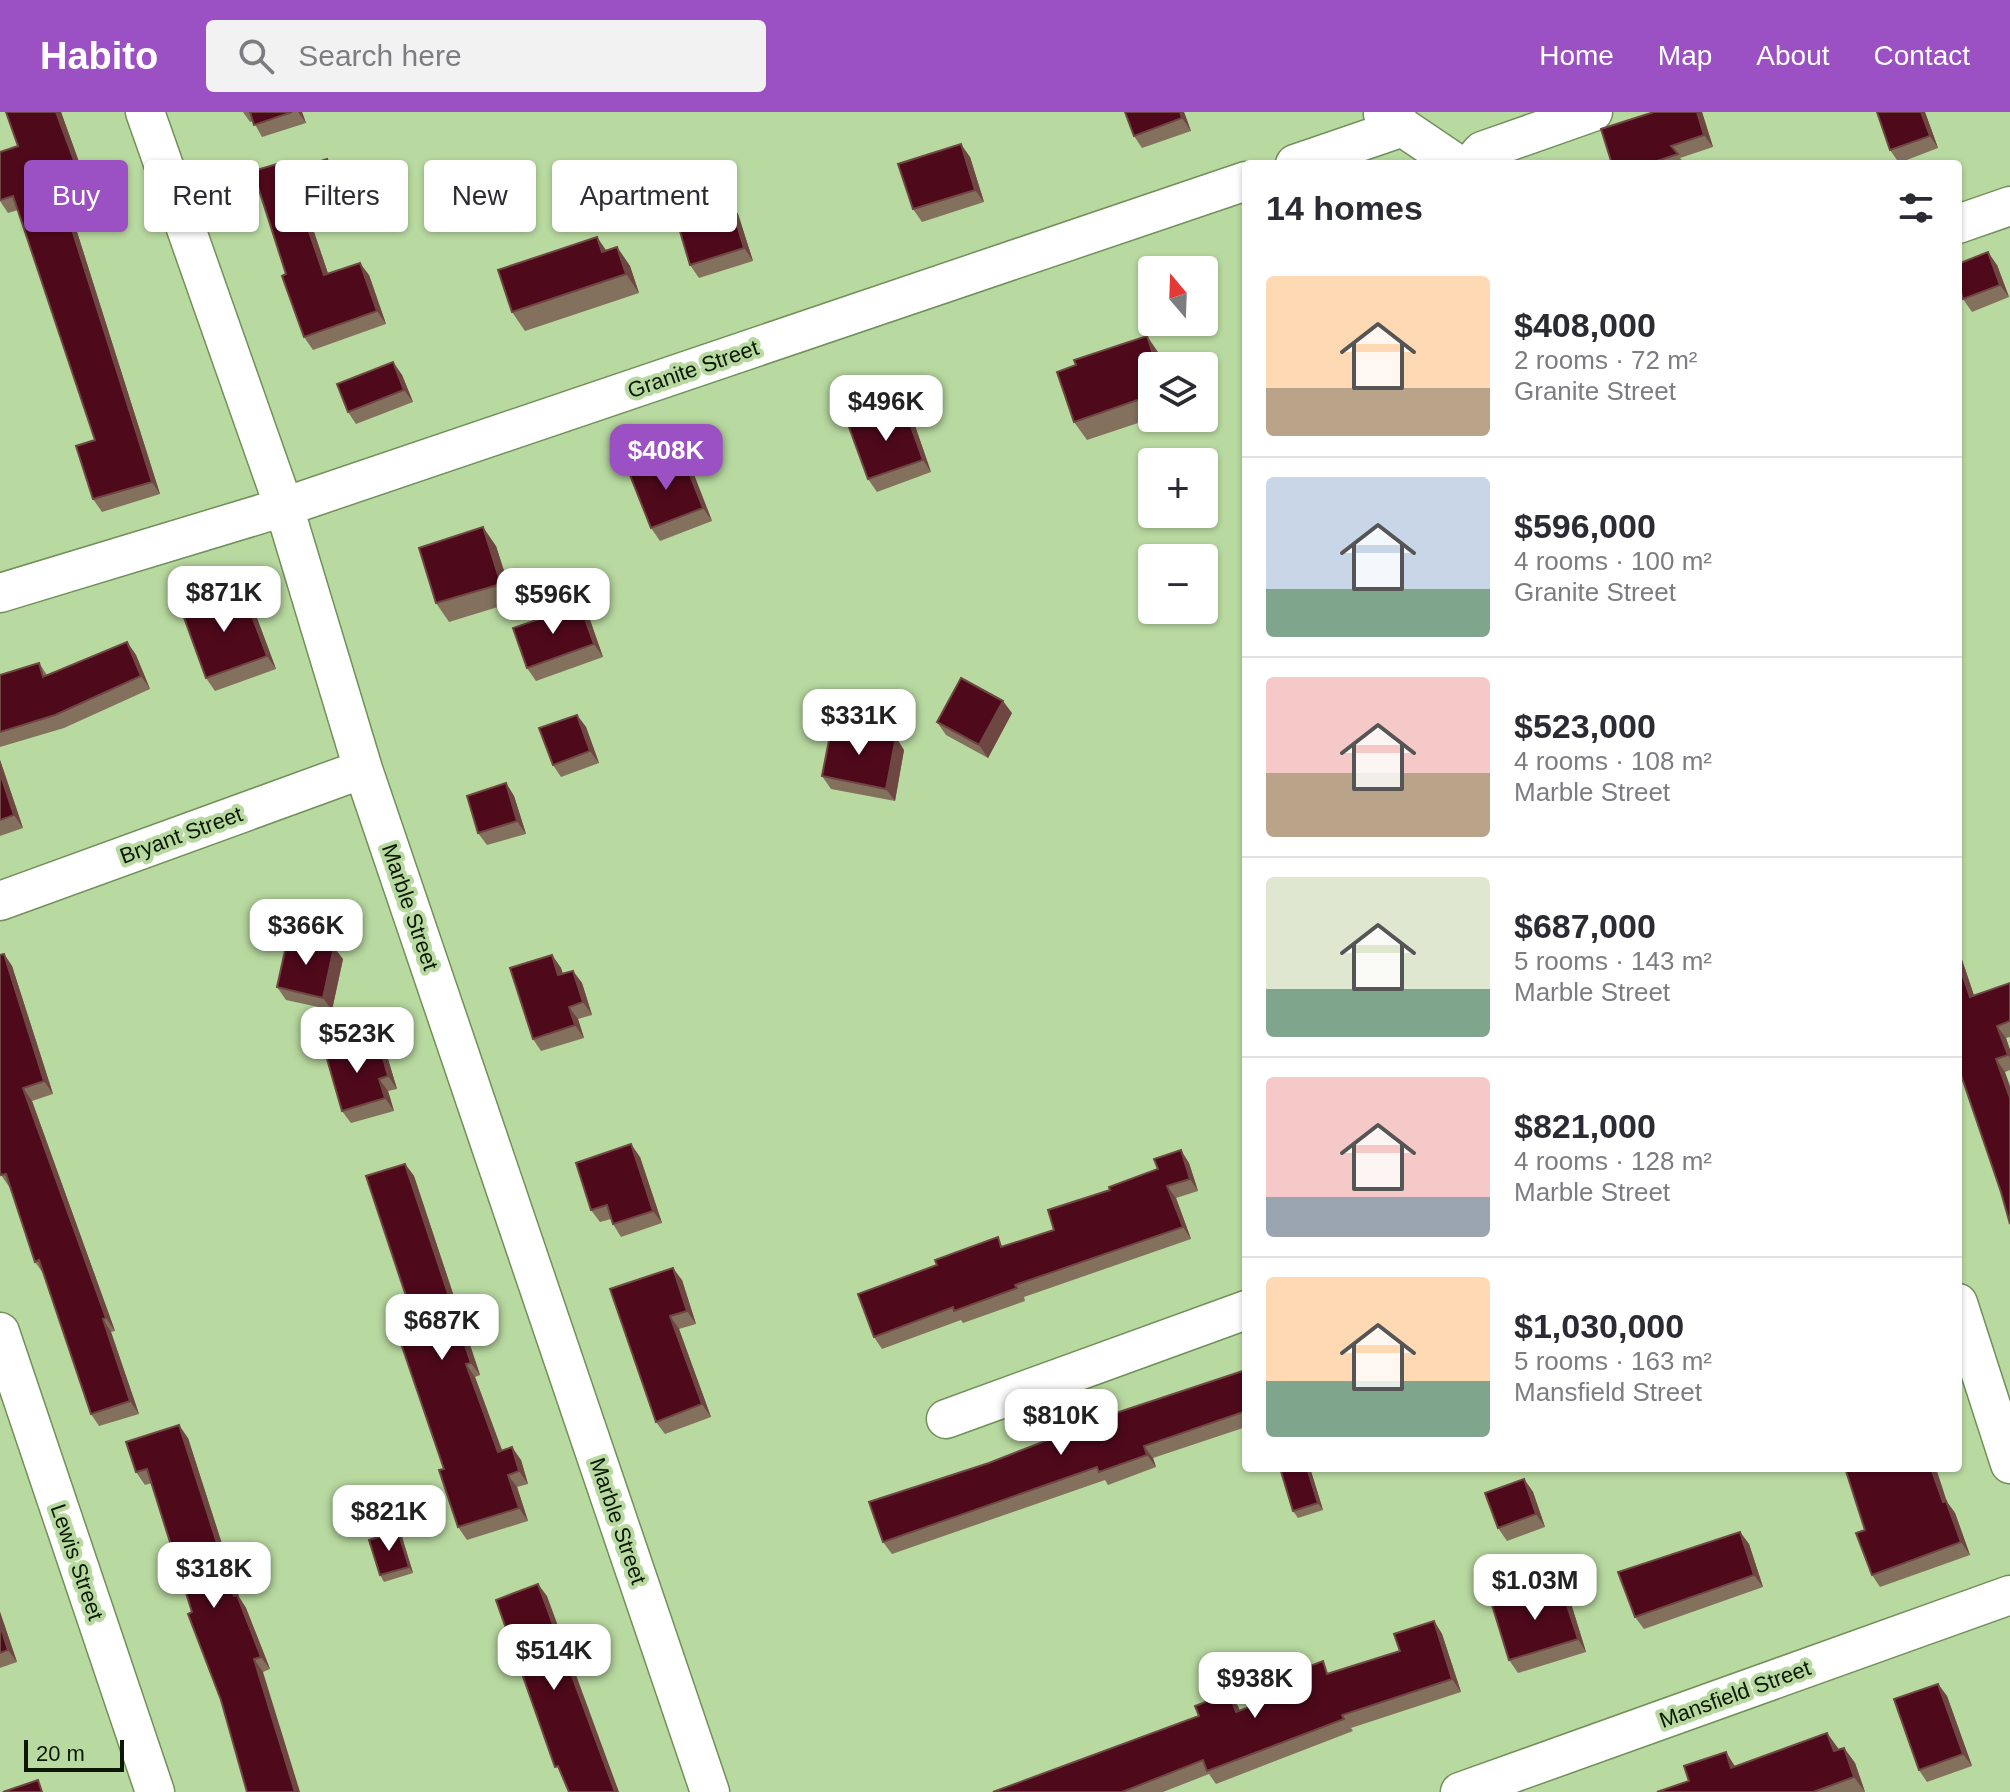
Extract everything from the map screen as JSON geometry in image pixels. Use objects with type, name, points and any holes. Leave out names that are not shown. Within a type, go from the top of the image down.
[{"type":"street","name":"Marble Street","points":[[145,112],[284,507],[363,769],[710,1792]]},
{"type":"street","points":[[1474,160],[1482,151],[1593,112]]},
{"type":"street","points":[[1304,160],[1392,120],[1451,160]]},
{"type":"street","name":"Granite Street","points":[[0,593],[284,507],[1242,182]]},
{"type":"street","points":[[1962,223],[2010,206]]},
{"type":"street","name":"Bryant Street","points":[[0,901],[363,769]]},
{"type":"street","points":[[946,1419],[1242,1311]]},
{"type":"street","points":[[1962,1315],[2010,1464]]},
{"type":"street","name":"Lewis Street","points":[[0,1332],[155,1792]]},
{"type":"street","name":"Mansfield Street","points":[[1460,1792],[2010,1595]]},
{"type":"building","points":[[6,112],[56,112],[74,160],[24,160],[24,229],[13,196],[0,200],[0,152],[18,146]]},
{"type":"building","points":[[250,112],[292,112],[254,125]]},
{"type":"building","points":[[1125,112],[1180,112],[1182,118],[1134,136]]},
{"type":"building","points":[[1654,112],[1697,112],[1704,135],[1671,146],[1678,154],[1660,160],[1611,160],[1601,129]]},
{"type":"building","points":[[1877,112],[1921,112],[1930,136],[1890,150]]},
{"type":"building","points":[[961,144],[975,190],[913,209],[898,164]]},
{"type":"building","points":[[275,165],[275,232],[309,232],[324,275],[360,263],[377,311],[304,337],[282,276],[286,274],[259,190],[259,169]]},
{"type":"building","points":[[737,224],[744,248],[690,265],[680,232],[737,232]]},
{"type":"building","points":[[25,232],[73,232],[152,482],[93,499],[76,446],[95,440]]},
{"type":"building","points":[[597,237],[602,252],[617,247],[626,274],[512,312],[498,270]]},
{"type":"building","points":[[1988,252],[2000,285],[1963,299],[1962,262]]},
{"type":"building","points":[[1147,336],[1152,352],[1138,352],[1138,400],[1074,422],[1057,372],[1076,365],[1074,360]]},
{"type":"building","points":[[393,362],[404,390],[348,412],[337,384]]},
{"type":"building","points":[[904,407],[923,460],[868,479],[849,427]]},
{"type":"building","points":[[682,455],[703,508],[651,528],[630,475]]},
{"type":"building","points":[[483,527],[501,584],[436,603],[419,548]]},
{"type":"building","points":[[242,589],[267,656],[206,678],[182,612]]},
{"type":"building","points":[[580,605],[594,644],[527,668],[513,628]]},
{"type":"building","points":[[127,642],[141,676],[55,715],[0,732],[0,675],[39,663],[43,677]]},
{"type":"building","points":[[961,678],[1003,701],[979,745],[937,722]]},
{"type":"building","points":[[577,715],[590,751],[553,765],[539,728]]},
{"type":"building","points":[[832,725],[896,737],[886,789],[822,776]]},
{"type":"building","points":[[0,773],[14,815],[0,820]]},
{"type":"building","points":[[506,783],[517,821],[478,833],[467,796]]},
{"type":"building","points":[[288,937],[334,947],[323,998],[277,987]]},
{"type":"building","points":[[4,954],[44,1081],[23,1088],[106,1318],[103,1319],[130,1401],[91,1414],[39,1260],[35,1262],[6,1174],[1,1175],[0,1172],[0,955]]},
{"type":"building","points":[[552,955],[558,975],[573,971],[583,1002],[569,1007],[575,1025],[533,1039],[510,968]]},
{"type":"building","points":[[1962,974],[1970,997],[2010,983],[2010,1021],[1997,1026],[2008,1055],[1996,1059],[2010,1098],[2010,1224],[1962,1078]]},
{"type":"building","points":[[359,1042],[362,1052],[380,1047],[388,1076],[379,1079],[385,1098],[342,1111],[325,1052]]},
{"type":"building","points":[[631,1144],[653,1211],[613,1224],[607,1205],[591,1210],[576,1163]]},
{"type":"building","points":[[1181,1150],[1190,1179],[1167,1186],[1183,1227],[874,1337],[858,1294],[937,1265],[935,1260],[998,1237],[1001,1247],[1054,1230],[1048,1210],[1110,1190],[1109,1187],[1158,1169],[1154,1159]]},
{"type":"building","points":[[405,1164],[471,1363],[466,1364],[498,1452],[512,1447],[519,1471],[508,1475],[519,1508],[458,1527],[439,1470],[444,1469],[395,1326],[414,1320],[366,1176]]},
{"type":"building","points":[[673,1268],[687,1311],[670,1316],[702,1404],[656,1422],[610,1289]]},
{"type":"building","points":[[1242,1371],[1242,1412],[1144,1446],[1147,1455],[1099,1472],[1097,1467],[883,1542],[869,1502],[989,1463],[1122,1411]]},
{"type":"building","points":[[179,1425],[234,1596],[237,1595],[261,1657],[254,1659],[295,1792],[247,1792],[221,1700],[188,1614],[192,1612],[147,1469],[136,1472],[126,1442]]},
{"type":"building","points":[[1281,1472],[1308,1472],[1318,1503],[1293,1511]]},
{"type":"building","points":[[1846,1472],[1932,1472],[1961,1542],[1872,1575],[1856,1533],[1865,1530]]},
{"type":"building","points":[[1524,1479],[1536,1514],[1498,1528],[1485,1493]]},
{"type":"building","points":[[398,1531],[409,1567],[380,1575],[369,1540]]},
{"type":"building","points":[[1740,1532],[1754,1575],[1635,1617],[1618,1572]]},
{"type":"building","points":[[538,1584],[615,1792],[569,1792],[558,1766],[555,1767],[496,1600]]},
{"type":"building","points":[[1560,1584],[1578,1639],[1509,1660],[1492,1605]]},
{"type":"building","points":[[1434,1621],[1452,1679],[1342,1715],[1344,1719],[1207,1771],[1203,1760],[1122,1792],[993,1792],[1199,1716],[1195,1706],[1229,1693],[1236,1712],[1292,1691],[1286,1675],[1323,1661],[1327,1674],[1400,1651],[1394,1634]]},
{"type":"building","points":[[0,1625],[8,1650],[0,1653]]},
{"type":"building","points":[[1938,1684],[1963,1754],[1919,1770],[1894,1699]]},
{"type":"building","points":[[1827,1733],[1834,1751],[1844,1748],[1854,1777],[1813,1792],[1657,1792],[1689,1781],[1684,1766],[1726,1752],[1731,1768]]},
{"type":"building","points":[[38,1780],[42,1792],[3,1792]]}]
